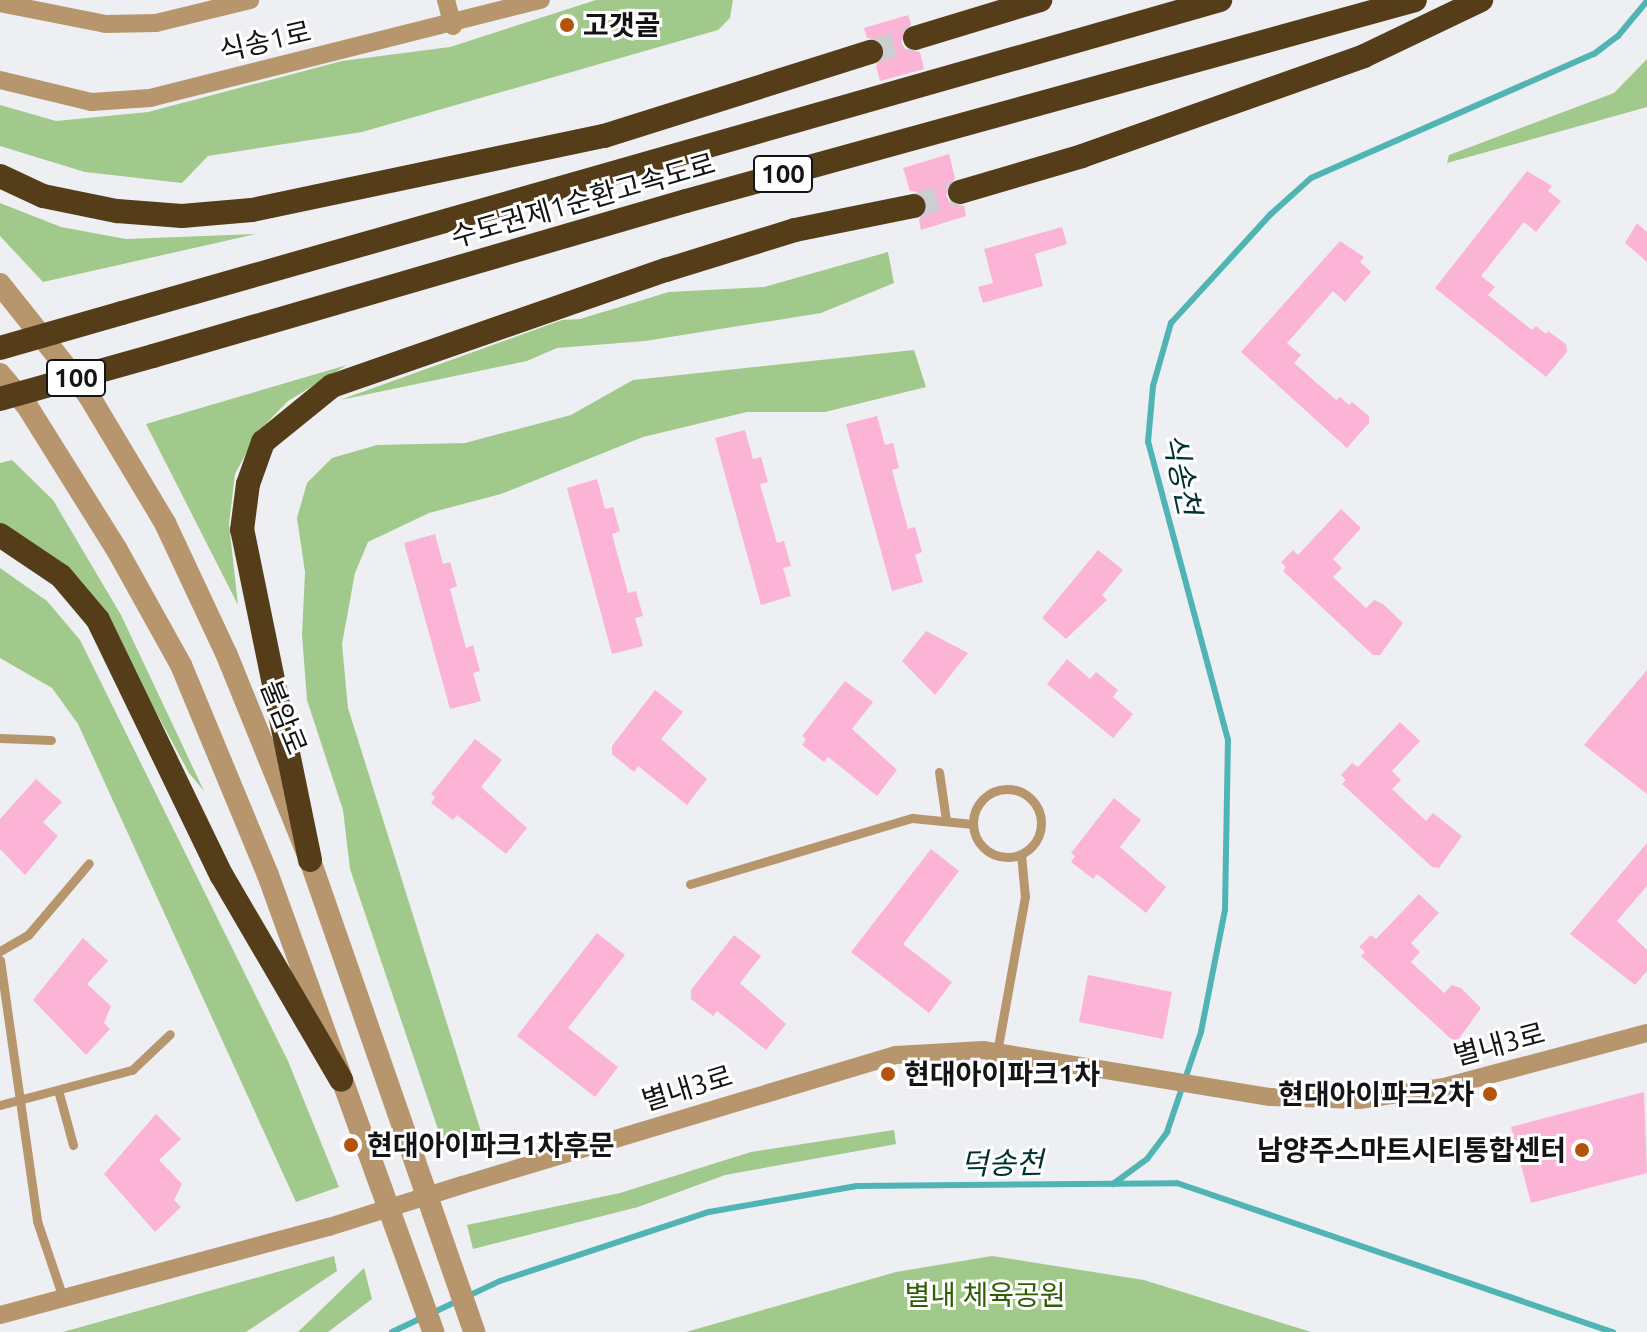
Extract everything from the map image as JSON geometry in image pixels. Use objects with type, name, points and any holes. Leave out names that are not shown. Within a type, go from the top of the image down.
[{"type":"highway","points":[[915,38],[1040,0]]},
{"type":"highway","name":"수도권제1순환고속도로","points":[[0,348],[1220,0]]},
{"type":"highway","name":"수도권제1순환고속도로","points":[[0,399],[686,201],[1415,0]]},
{"type":"highway","points":[[960,192],[1082,156],[1364,56],[1481,0]]},
{"type":"highway","points":[[0,176],[43,196],[117,211],[182,216],[252,210],[604,136],[871,52]]},
{"type":"highway","points":[[310,860],[242,530],[248,484],[263,442],[332,386],[680,265],[795,230],[914,206]]},
{"type":"highway","points":[[0,535],[61,576],[98,620],[222,876],[341,1080]]},
{"type":"street","points":[[0,3],[106,24],[156,23],[200,6],[250,0]]},
{"type":"street","points":[[446,0],[453,26]]},
{"type":"street","name":"식송1로","points":[[0,80],[91,102],[150,98],[453,26],[541,0]]},
{"type":"street","name":"불암로","points":[[0,284],[89,396],[165,523],[226,653],[310,860],[430,1214]]},
{"type":"street","points":[[0,374],[27,406],[117,550],[181,665],[225,763],[397,1224],[433,1332]]},
{"type":"street","name":"별내3로","points":[[0,1315],[329,1227],[896,1055],[997,1052],[1270,1097],[1359,1100],[1444,1087],[1647,1033]]},
{"type":"street","points":[[430,1214],[463,1332]]},
{"type":"street","points":[[430,1214],[474,1332]]},
{"type":"street","points":[[397,1224],[422,1332]]},
{"type":"lane","points":[[0,738],[51,740]]},
{"type":"lane","points":[[939,772],[946,820]]},
{"type":"lane","points":[[1019,791],[1031,798],[1041,822],[1032,847],[1021,855],[995,855],[983,848],[973,824],[982,799],[993,792],[1019,791]]},
{"type":"lane","points":[[690,884],[912,818],[973,824]]},
{"type":"lane","points":[[997,1052],[1025,897],[1021,855]]},
{"type":"lane","points":[[0,951],[28,935],[89,863]]},
{"type":"lane","points":[[0,960],[37,1221],[63,1298]]},
{"type":"lane","points":[[0,1105],[132,1070],[170,1034]]},
{"type":"lane","points":[[58,1090],[73,1145]]},
{"type":"green space","points":[[596,0],[733,0],[730,18],[718,30],[362,132],[208,156],[182,183],[85,172],[0,146],[0,105],[56,121],[148,112],[342,61],[450,47]]},
{"type":"green space","points":[[1647,59],[1647,107],[1447,163],[1449,155],[1614,93]]},
{"type":"green space","points":[[0,203],[61,227],[126,239],[256,234],[43,282],[0,236]]},
{"type":"green space","points":[[888,252],[894,283],[821,313],[645,341],[557,348],[527,361],[340,400],[562,320],[580,319],[669,292],[764,287]]},
{"type":"green space","points":[[914,350],[926,387],[825,412],[747,412],[643,437],[501,494],[429,513],[368,542],[355,573],[342,644],[348,708],[482,1135],[444,1147],[350,869],[343,810],[307,700],[302,634],[305,572],[297,518],[307,483],[332,458],[377,445],[465,443],[571,415],[633,380]]},
{"type":"green space","points":[[347,365],[288,401],[257,433],[235,474],[229,524],[238,605],[146,424]]},
{"type":"green space","points":[[12,460],[53,500],[121,615],[204,791],[189,773],[110,627],[50,555],[0,523],[0,463]]},
{"type":"green space","points":[[0,568],[47,601],[80,640],[288,1061],[339,1187],[296,1202],[78,724],[52,688],[0,658]]},
{"type":"green space","points":[[894,1130],[896,1144],[725,1175],[638,1207],[473,1249],[467,1225],[620,1193],[751,1152]]},
{"type":"green space","points":[[334,1256],[337,1271],[246,1332],[63,1332]]},
{"type":"green space","name":"별내 체육공원","points":[[992,1256],[1144,1280],[1311,1332],[686,1332],[896,1272]]},
{"type":"green space","points":[[364,1268],[372,1299],[328,1332],[298,1332]]},
{"type":"building","points":[[908,15],[911,24],[901,42],[905,49],[920,52],[924,69],[880,81],[876,66],[885,48],[880,40],[867,38],[864,28]]},
{"type":"building","points":[[949,154],[955,178],[946,195],[950,203],[964,206],[966,216],[921,230],[919,220],[928,202],[919,192],[910,191],[903,168]]},
{"type":"building","points":[[1527,171],[1552,186],[1548,191],[1561,201],[1536,232],[1524,222],[1481,276],[1495,287],[1488,295],[1532,330],[1536,326],[1566,344],[1567,352],[1546,377],[1435,288]]},
{"type":"building","points":[[1637,223],[1647,232],[1647,262],[1625,243]]},
{"type":"building","points":[[1062,227],[1067,244],[1035,254],[1043,286],[983,303],[978,287],[993,283],[984,249]]},
{"type":"building","points":[[1340,241],[1364,257],[1360,262],[1371,272],[1345,302],[1333,291],[1287,343],[1301,355],[1294,363],[1336,400],[1340,397],[1349,405],[1352,402],[1369,416],[1369,423],[1347,448],[1241,352]]},
{"type":"building","points":[[877,416],[885,445],[893,443],[899,468],[892,470],[908,529],[915,527],[922,552],[915,555],[923,582],[892,591],[846,424]]},
{"type":"building","points":[[745,430],[753,459],[761,457],[768,482],[760,484],[777,543],[784,541],[791,566],[783,568],[791,596],[761,605],[715,438]]},
{"type":"building","points":[[597,479],[605,509],[613,507],[620,531],[612,534],[628,593],[636,591],[643,616],[635,618],[643,646],[612,654],[567,488]]},
{"type":"building","points":[[1341,509],[1361,528],[1333,559],[1342,568],[1333,577],[1366,608],[1374,600],[1383,604],[1403,623],[1380,655],[1373,655],[1283,571],[1286,567],[1281,562],[1293,550],[1298,555]]},
{"type":"building","points":[[435,534],[443,564],[450,562],[457,586],[450,589],[466,648],[473,645],[480,671],[473,673],[481,701],[450,709],[404,543]]},
{"type":"building","points":[[1098,550],[1123,570],[1102,595],[1107,600],[1066,639],[1042,618]]},
{"type":"building","points":[[926,631],[968,653],[935,695],[902,661]]},
{"type":"building","points":[[1067,659],[1090,679],[1096,672],[1118,690],[1113,697],[1133,714],[1113,738],[1047,684]]},
{"type":"building","points":[[1647,670],[1647,794],[1584,745]]},
{"type":"building","points":[[845,681],[873,702],[852,729],[897,770],[877,796],[828,757],[824,762],[802,745],[806,739],[802,736]]},
{"type":"building","points":[[655,690],[683,712],[661,739],[707,779],[687,805],[638,766],[634,772],[612,754],[612,746]]},
{"type":"building","points":[[1400,722],[1420,741],[1392,771],[1401,780],[1392,789],[1426,821],[1433,813],[1462,836],[1439,868],[1432,867],[1342,784],[1346,780],[1341,775],[1352,763],[1358,767]]},
{"type":"building","points":[[475,739],[502,760],[481,787],[527,828],[506,854],[457,815],[453,820],[431,803],[435,797],[431,794]]},
{"type":"building","points":[[36,779],[62,802],[43,822],[58,836],[25,875],[0,849],[0,819]]},
{"type":"building","points":[[1114,798],[1141,820],[1120,847],[1166,887],[1146,913],[1097,874],[1093,879],[1071,862],[1075,856],[1071,853]]},
{"type":"building","points":[[1647,843],[1647,886],[1617,921],[1647,950],[1647,971],[1635,985],[1570,934]]},
{"type":"building","points":[[931,849],[959,871],[903,944],[952,982],[929,1013],[851,952]]},
{"type":"building","points":[[1419,894],[1439,913],[1411,943],[1420,952],[1411,962],[1444,993],[1452,985],[1461,988],[1481,1008],[1458,1040],[1451,1039],[1361,956],[1365,952],[1359,947],[1371,935],[1376,939]]},
{"type":"building","points":[[597,933],[625,955],[568,1028],[618,1067],[595,1097],[517,1036]]},
{"type":"building","points":[[734,935],[761,956],[740,983],[786,1024],[766,1050],[717,1011],[713,1016],[691,999],[691,990]]},
{"type":"building","points":[[83,938],[108,961],[87,984],[111,1006],[104,1023],[110,1029],[86,1055],[33,1000]]},
{"type":"building","points":[[1088,975],[1172,992],[1163,1039],[1079,1022]]},
{"type":"building","name":"남양주스마트시티통합센터","points":[[1644,1092],[1647,1173],[1531,1203],[1511,1127]]},
{"type":"building","points":[[156,1114],[181,1139],[159,1160],[182,1184],[174,1200],[181,1207],[155,1232],[104,1174]]},
{"type":"waterway","name":"식송천","points":[[1113,1184],[1147,1159],[1167,1132],[1201,1032],[1225,910],[1228,740],[1148,442],[1153,386],[1171,323],[1271,214],[1311,178],[1594,54],[1618,36],[1647,1]]},
{"type":"waterway","name":"덕송천","points":[[392,1332],[500,1281],[709,1212],[857,1186],[1177,1183],[1613,1332]]},
{"type":"tunnel","points":[[871,52],[915,38]]},
{"type":"tunnel","points":[[914,206],[960,192]]},
{"type":"place","name":"고갯골","points":[[567,25]]},
{"type":"place","name":"현대아이파크1차","points":[[888,1074]]},
{"type":"place","name":"현대아이파크2차","points":[[1490,1094]]},
{"type":"place","name":"현대아이파크1차후문","points":[[351,1145]]},
{"type":"place","name":"남양주스마트시티통합센터","points":[[1582,1150]]}]
